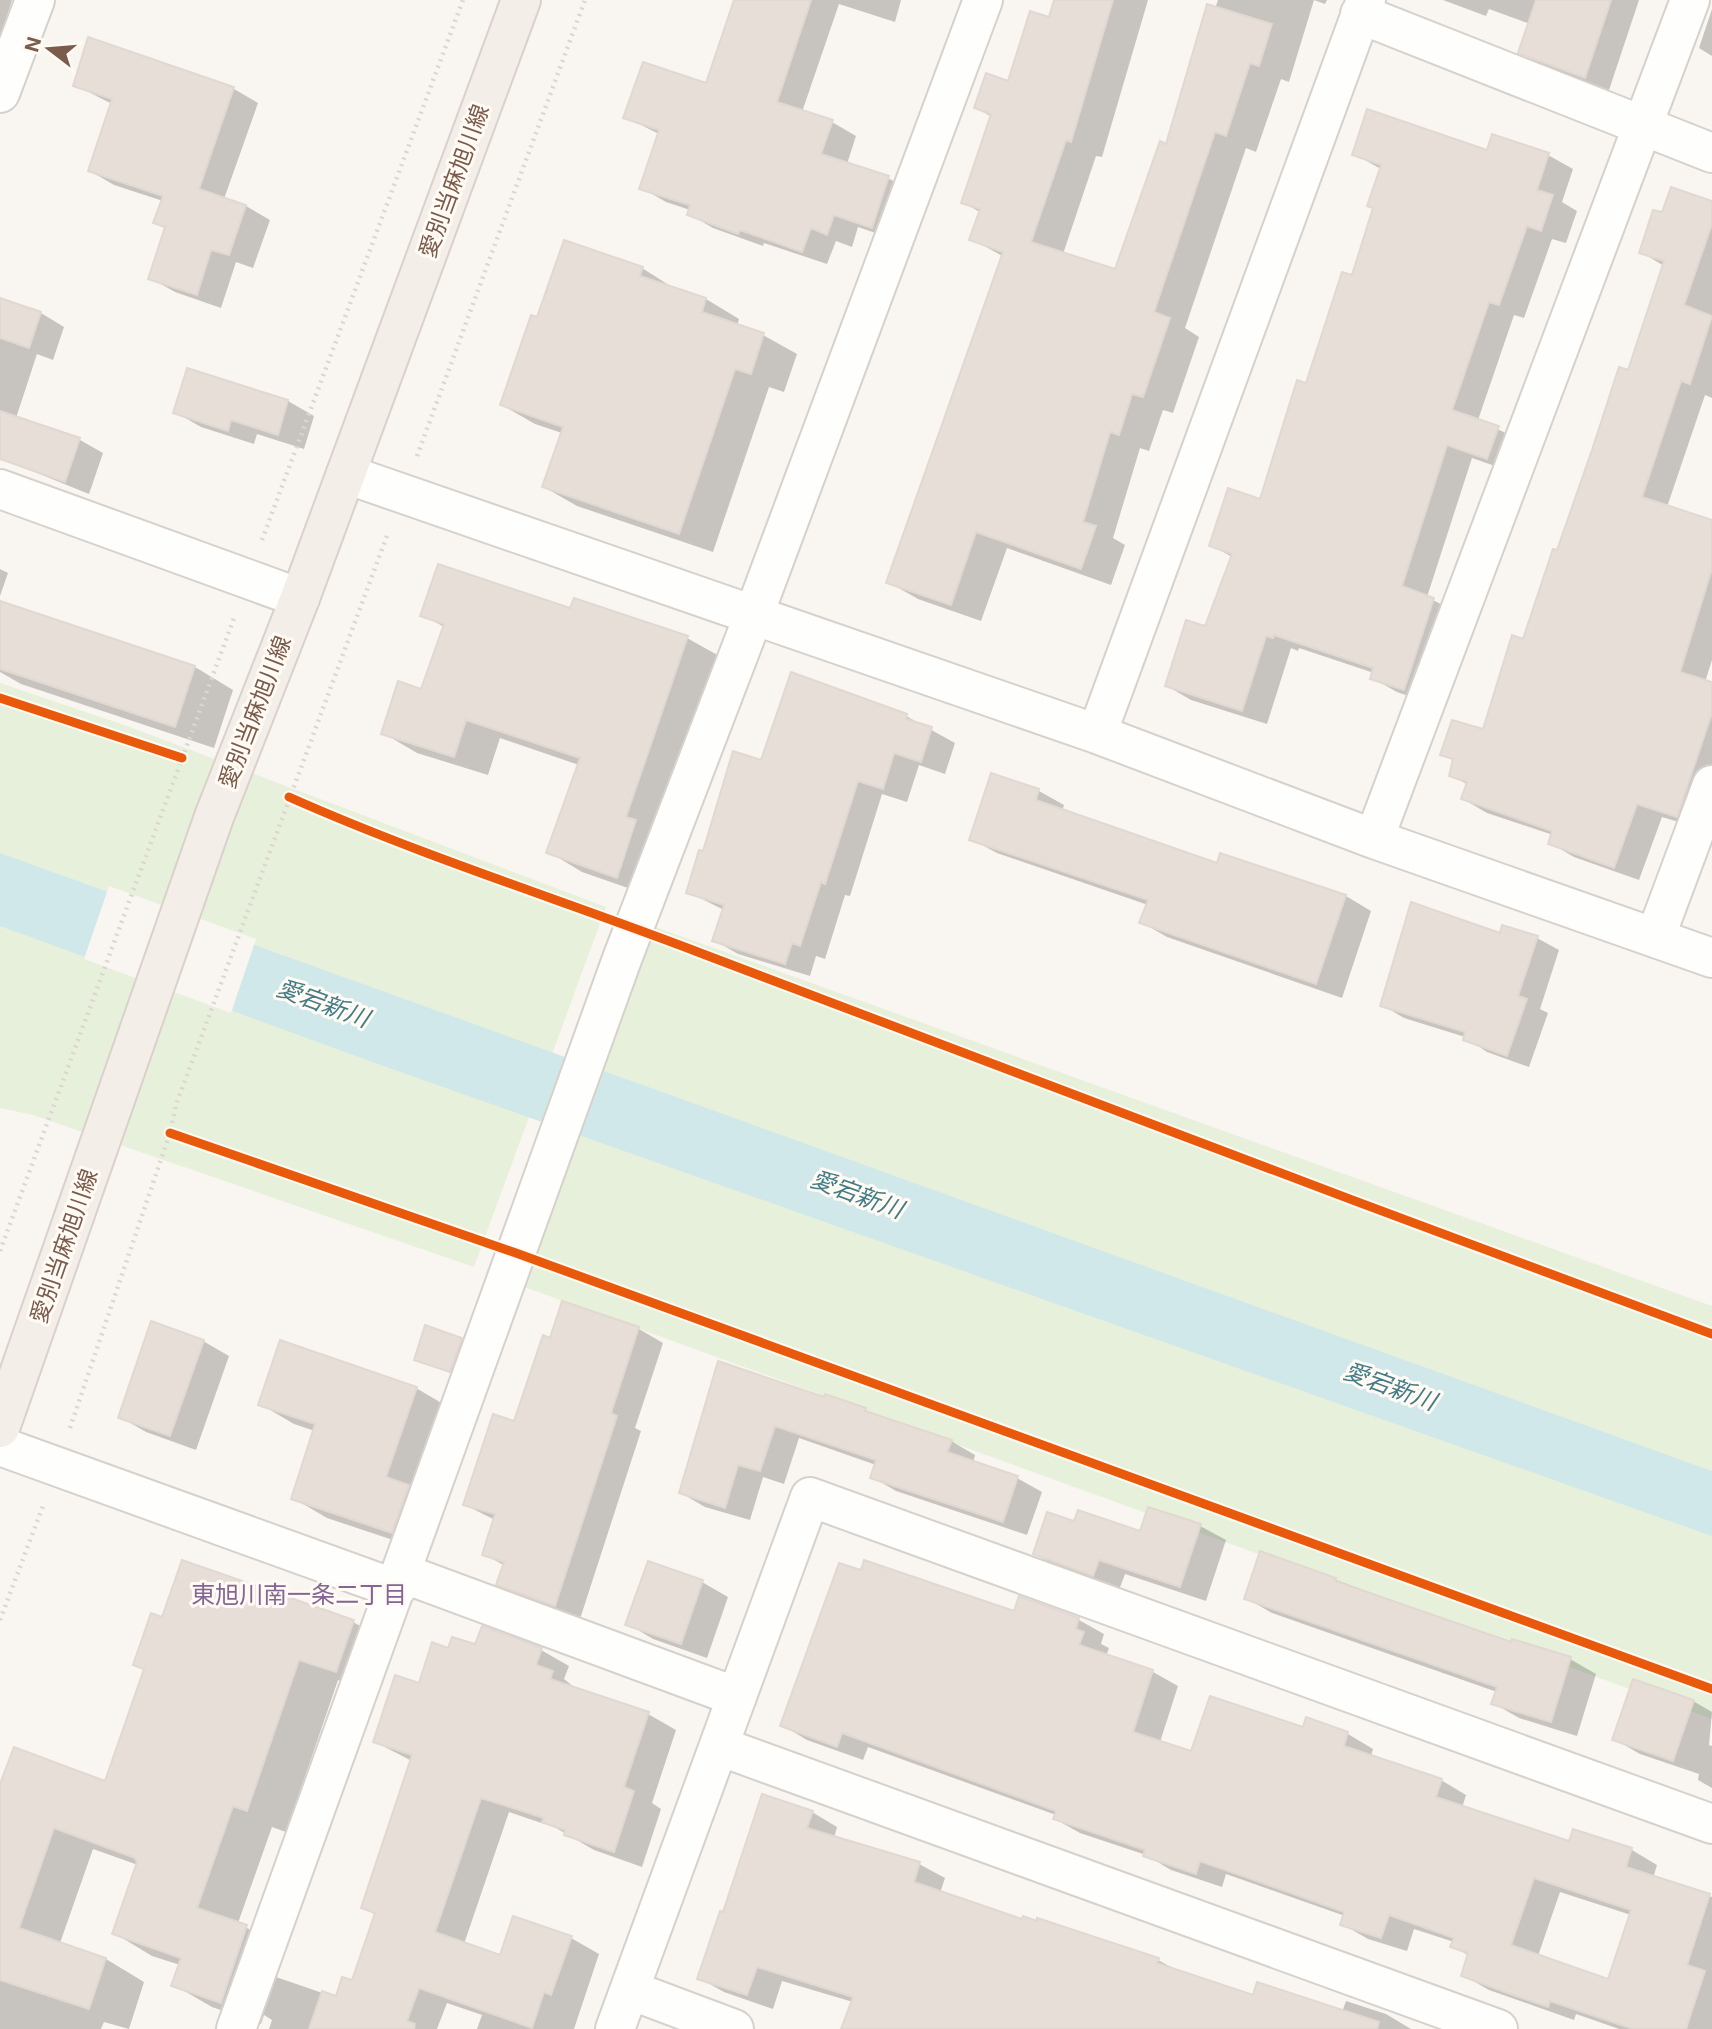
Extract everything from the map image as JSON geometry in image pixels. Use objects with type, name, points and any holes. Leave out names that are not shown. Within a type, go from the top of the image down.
[{"type":"main road","name":"愛別当麻旭川線","points":[[0,1428],[118,1084],[214,817],[300,598],[521,0]]},
{"type":"street","points":[[0,93],[34,0]]},
{"type":"street","points":[[236,2029],[622,959],[753,617],[983,0]]},
{"type":"street","points":[[1374,839],[1690,0]]},
{"type":"street","points":[[1097,734],[1363,7],[1644,128],[1712,153]]},
{"type":"street","points":[[346,474],[1097,734],[1374,839],[1712,958]]},
{"type":"street","points":[[0,489],[300,598]]},
{"type":"street","points":[[1655,938],[1712,785]]},
{"type":"street","points":[[0,1446],[57,1468],[737,1697]]},
{"type":"street","points":[[615,2029],[810,1497],[1712,1824]]},
{"type":"street","points":[[719,1746],[1498,2029]]},
{"type":"street","points":[[629,1990],[734,2029]]},
{"type":"path","points":[[0,1251],[164,800],[182,758],[463,0]]},
{"type":"path","points":[[0,1620],[57,1468],[170,1133],[176,1105],[584,0]]},
{"type":"path","points":[[169,754],[182,758]]},
{"type":"path","points":[[289,797],[301,803]]},
{"type":"path","points":[[46,1093],[57,1097]]},
{"type":"path","points":[[170,1133],[183,1137]]},
{"type":"green space","points":[[0,683],[127,726],[606,907],[474,1267],[33,1115],[0,1108]]},
{"type":"green space","points":[[644,923],[1712,1306],[1712,1719],[519,1285]]},
{"type":"water","name":"愛宕新川","points":[[0,853],[1712,1471],[1712,1536],[364,1059],[0,926]]},
{"type":"pier","points":[[109,886],[256,939],[231,1013],[84,959]]},
{"type":"building","points":[[734,0],[811,0],[777,102],[833,120],[821,154],[889,176],[872,228],[834,215],[827,235],[811,228],[802,252],[740,230],[738,234],[687,215],[690,205],[639,189],[659,130],[623,118],[643,62],[706,83]]},
{"type":"building","points":[[1054,0],[1113,0],[1071,142],[1066,140],[1031,242],[1115,269],[1160,141],[1166,144],[1207,4],[1272,24],[1259,66],[1250,63],[1226,136],[1215,132],[1154,312],[1170,318],[1143,397],[1132,394],[1119,435],[1110,432],[1083,522],[1096,526],[1081,569],[976,532],[951,605],[886,583],[1003,252],[969,240],[980,209],[961,203],[991,114],[974,108],[986,73],[1008,81],[1030,11],[1049,17]]},
{"type":"building","points":[[1536,0],[1611,0],[1585,78],[1518,53]]},
{"type":"building","points":[[88,37],[234,87],[199,189],[246,205],[229,255],[211,250],[197,295],[148,279],[165,227],[153,223],[163,196],[88,171],[112,99],[73,86]]},
{"type":"building","points":[[1367,109],[1487,150],[1492,134],[1549,153],[1537,190],[1553,195],[1541,231],[1527,226],[1499,305],[1489,302],[1452,410],[1499,426],[1487,459],[1447,445],[1402,586],[1434,598],[1404,690],[1370,679],[1373,668],[1274,635],[1273,638],[1266,636],[1242,711],[1165,686],[1186,620],[1205,626],[1232,554],[1209,546],[1228,488],[1260,499],[1297,380],[1306,383],[1342,272],[1352,275],[1373,208],[1367,206],[1381,165],[1352,155]]},
{"type":"building","points":[[1671,187],[1712,201],[1712,224],[1684,305],[1712,316],[1690,384],[1681,381],[1642,497],[1712,520],[1712,569],[1680,672],[1712,682],[1712,713],[1677,817],[1637,804],[1614,868],[1548,844],[1552,831],[1461,799],[1467,782],[1449,776],[1453,759],[1440,755],[1452,720],[1483,729],[1512,635],[1523,639],[1553,549],[1557,550],[1619,367],[1628,370],[1664,261],[1639,253],[1653,210],[1662,212]]},
{"type":"building","points":[[564,240],[643,267],[640,276],[706,298],[702,312],[764,333],[751,374],[735,369],[679,534],[542,487],[563,427],[500,405],[531,315],[537,317]]},
{"type":"building","points":[[0,298],[41,312],[29,348],[0,338]]},
{"type":"building","points":[[187,368],[288,400],[278,435],[231,420],[228,431],[173,413]]},
{"type":"building","points":[[0,411],[80,438],[65,482],[0,459]]},
{"type":"building","points":[[438,564],[570,608],[574,598],[688,636],[626,817],[636,820],[617,878],[546,853],[580,758],[466,720],[454,757],[381,734],[398,681],[421,689],[444,624],[420,616]]},
{"type":"building","points":[[0,601],[195,666],[175,727],[0,669]]},
{"type":"building","points":[[791,672],[907,714],[906,719],[932,727],[921,762],[894,753],[883,789],[858,781],[825,884],[821,882],[800,946],[792,943],[785,964],[712,941],[724,905],[686,893],[699,850],[703,851],[733,751],[761,760]]},
{"type":"building","points":[[991,773],[1039,789],[1036,800],[1217,863],[1220,853],[1346,895],[1316,984],[1139,923],[1148,900],[969,840]]},
{"type":"building","points":[[1411,902],[1500,933],[1502,925],[1538,936],[1518,996],[1527,999],[1507,1056],[1463,1040],[1465,1032],[1380,1006]]},
{"type":"building","points":[[562,1301],[639,1327],[611,1413],[617,1416],[555,1606],[496,1585],[504,1562],[482,1555],[495,1514],[463,1505],[493,1414],[514,1421],[543,1335],[550,1338]]},
{"type":"building","points":[[151,1321],[204,1340],[170,1436],[118,1418]]},
{"type":"building","points":[[425,1325],[462,1338],[450,1372],[414,1360]]},
{"type":"building","points":[[280,1340],[417,1387],[386,1477],[409,1485],[392,1533],[291,1499],[315,1424],[258,1405]]},
{"type":"building","points":[[718,1361],[824,1397],[825,1394],[866,1408],[865,1411],[952,1440],[947,1452],[1018,1476],[1003,1522],[870,1478],[876,1460],[775,1426],[760,1471],[738,1465],[725,1508],[679,1493]]},
{"type":"building","points":[[1148,1507],[1201,1524],[1180,1587],[1099,1560],[1093,1576],[1033,1554],[1047,1512],[1074,1521],[1078,1510],[1140,1531]]},
{"type":"building","points":[[1260,1551],[1336,1578],[1335,1581],[1511,1642],[1512,1639],[1571,1657],[1551,1722],[1491,1704],[1497,1687],[1244,1599]]},
{"type":"building","points":[[182,1560],[354,1620],[336,1672],[299,1660],[247,1811],[233,1806],[197,1908],[247,1925],[221,2003],[171,1986],[181,1958],[112,1934],[137,1862],[135,1858],[54,1828],[19,1928],[106,1958],[89,2009],[0,1980],[0,1784],[14,1747],[105,1781],[144,1669],[133,1665],[151,1613],[162,1617]]},
{"type":"building","points":[[864,1560],[1014,1611],[1019,1596],[1079,1618],[1076,1629],[1084,1632],[1079,1645],[1153,1670],[1133,1732],[1191,1751],[1210,1696],[1303,1727],[1306,1717],[1348,1732],[1344,1746],[1442,1779],[1436,1797],[1569,1841],[1573,1829],[1632,1848],[1626,1867],[1710,1894],[1687,1965],[1705,1971],[1686,2029],[1633,2029],[1550,2001],[1548,2007],[1461,1976],[1468,1953],[1450,1947],[1454,1938],[1389,1915],[1381,1938],[1340,1925],[1344,1912],[1200,1861],[1196,1874],[1143,1856],[1145,1850],[1053,1819],[1056,1811],[842,1733],[837,1747],[780,1726],[839,1563],[861,1570]],"holes":[[[1534,1878],[1631,1910],[1608,1979],[1511,1945]]]},
{"type":"building","points":[[648,1561],[703,1580],[681,1644],[625,1625]]},
{"type":"building","points":[[482,1626],[542,1648],[536,1665],[553,1671],[550,1679],[649,1712],[624,1787],[634,1791],[614,1852],[564,1835],[565,1830],[542,1822],[544,1818],[481,1798],[435,1932],[500,1955],[513,1916],[572,1936],[551,1995],[544,1992],[532,2028],[419,1988],[407,2021],[415,2024],[414,2029],[309,2029],[322,1991],[336,1996],[342,1977],[352,1980],[375,1913],[361,1908],[412,1755],[373,1742],[395,1675],[419,1683],[432,1642],[448,1648],[452,1637],[475,1644]]},
{"type":"building","points":[[1633,1679],[1694,1700],[1673,1761],[1612,1740]]},
{"type":"building","points":[[762,1794],[813,1811],[807,1828],[920,1862],[914,1882],[1022,1919],[1023,1916],[1037,1921],[1037,1918],[1159,1958],[1157,1963],[1253,1995],[1257,1982],[1379,2022],[1377,2029],[841,2029],[853,1997],[757,1967],[747,1995],[697,1979],[720,1911],[723,1912]]},
{"type":"cycle path","points":[[0,698],[182,758]]},
{"type":"cycle path","points":[[289,797],[443,859],[651,934],[1207,1146],[1712,1334]]},
{"type":"cycle path","points":[[170,1133],[516,1253],[1712,1689]]},
{"type":"district","name":"東旭川南一条二丁目","points":[[299,1594]]}]
